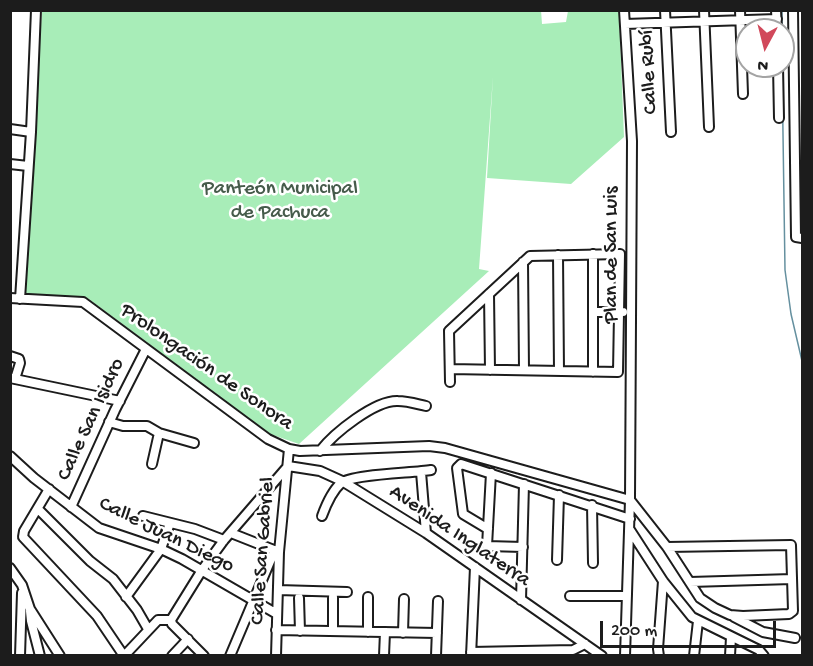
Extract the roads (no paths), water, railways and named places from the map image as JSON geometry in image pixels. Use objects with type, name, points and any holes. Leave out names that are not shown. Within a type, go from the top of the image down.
[{"type":"street","points":[[20,299],[36,10]]},
{"type":"street","name":"Plan de San Luis","points":[[624,10],[632,141],[630,530],[625,656]]},
{"type":"street","name":"Calle Rubí","points":[[665,10],[670,132]]},
{"type":"street","points":[[704,10],[709,128]]},
{"type":"street","points":[[793,10],[796,237],[801,238]]},
{"type":"street","points":[[754,18],[776,15]]},
{"type":"street","points":[[625,24],[735,20]]},
{"type":"street","points":[[743,78],[744,94]]},
{"type":"street","points":[[778,78],[779,118]]},
{"type":"street","points":[[10,129],[31,132]]},
{"type":"street","points":[[10,164],[28,166]]},
{"type":"street","points":[[450,369],[618,372],[621,312],[620,254],[530,256],[449,331],[450,382]]},
{"type":"street","points":[[558,255],[559,371]]},
{"type":"street","points":[[593,255],[593,372]]},
{"type":"street","points":[[523,262],[524,370]]},
{"type":"street","points":[[489,294],[489,370]]},
{"type":"street","name":"Prolongación de Sonora","points":[[10,298],[83,302],[268,439],[289,449],[320,451],[429,446],[445,448],[630,500]]},
{"type":"street","points":[[593,312],[631,312]]},
{"type":"street","name":"Calle San Isidro","points":[[71,507],[109,422],[146,349]]},
{"type":"street","points":[[15,357],[20,363],[13,378],[118,405]]},
{"type":"street","points":[[320,451],[358,417],[384,403],[398,400],[426,406]]},
{"type":"street","points":[[109,422],[123,426],[147,426],[159,433],[194,443]]},
{"type":"street","points":[[152,464],[159,433]]},
{"type":"street","name":"Calle San Gabriel","points":[[276,656],[277,552],[289,449]]},
{"type":"street","name":"Calle Juan Diego","points":[[10,456],[34,478],[99,528],[161,549],[254,599],[277,614]]},
{"type":"street","points":[[488,529],[463,514],[458,465],[491,473],[630,519]]},
{"type":"street","points":[[171,620],[224,540],[288,466]]},
{"type":"street","name":"Avenida Inglaterra","points":[[288,466],[320,471],[342,481],[426,533],[602,656]]},
{"type":"street","points":[[322,516],[342,481],[431,470]]},
{"type":"street","points":[[421,472],[426,533]]},
{"type":"street","points":[[491,473],[487,546],[523,547]]},
{"type":"street","points":[[521,600],[524,484]]},
{"type":"street","points":[[49,489],[24,531],[23,537],[90,608],[124,656],[158,620],[171,620]]},
{"type":"street","points":[[557,560],[559,495]]},
{"type":"street","points":[[630,500],[667,547],[700,598],[763,632],[795,638]]},
{"type":"street","points":[[592,505],[593,563]]},
{"type":"street","points":[[38,509],[90,561],[113,579],[137,610],[148,630]]},
{"type":"street","points":[[143,516],[195,529],[224,540]]},
{"type":"street","points":[[126,597],[161,549],[170,523]]},
{"type":"street","points":[[630,530],[663,581],[698,621],[759,650],[764,656]]},
{"type":"street","points":[[230,656],[277,552],[231,533]]},
{"type":"street","points":[[667,547],[791,545],[793,611],[791,614],[730,615]]},
{"type":"street","points":[[475,567],[471,654],[573,650],[585,644]]},
{"type":"street","points":[[10,568],[22,585],[30,609],[40,656]]},
{"type":"street","points":[[690,582],[792,579]]},
{"type":"street","points":[[659,656],[663,581]]},
{"type":"street","points":[[20,656],[22,585]]},
{"type":"street","points":[[278,590],[347,592]]},
{"type":"street","points":[[570,596],[627,596]]},
{"type":"street","points":[[333,597],[333,631]]},
{"type":"street","points":[[368,632],[369,597]]},
{"type":"street","points":[[299,598],[300,631]]},
{"type":"street","points":[[403,633],[404,599]]},
{"type":"street","points":[[436,656],[438,601]]},
{"type":"street","points":[[30,609],[60,656]]},
{"type":"street","points":[[171,620],[172,624],[204,656]]},
{"type":"street","points":[[694,656],[698,621]]},
{"type":"street","points":[[276,630],[437,633]]},
{"type":"street","points":[[384,656],[385,632]]},
{"type":"street","points":[[730,656],[731,637]]},
{"type":"street","points":[[172,656],[188,639]]},
{"type":"waterway","points":[[782,10],[782,18]]},
{"type":"waterway","points":[[782,78],[785,270],[791,314],[802,361]]},
{"type":"park label","name":"Panteón Municipal de Pachuca","points":[[280,202]]}]
